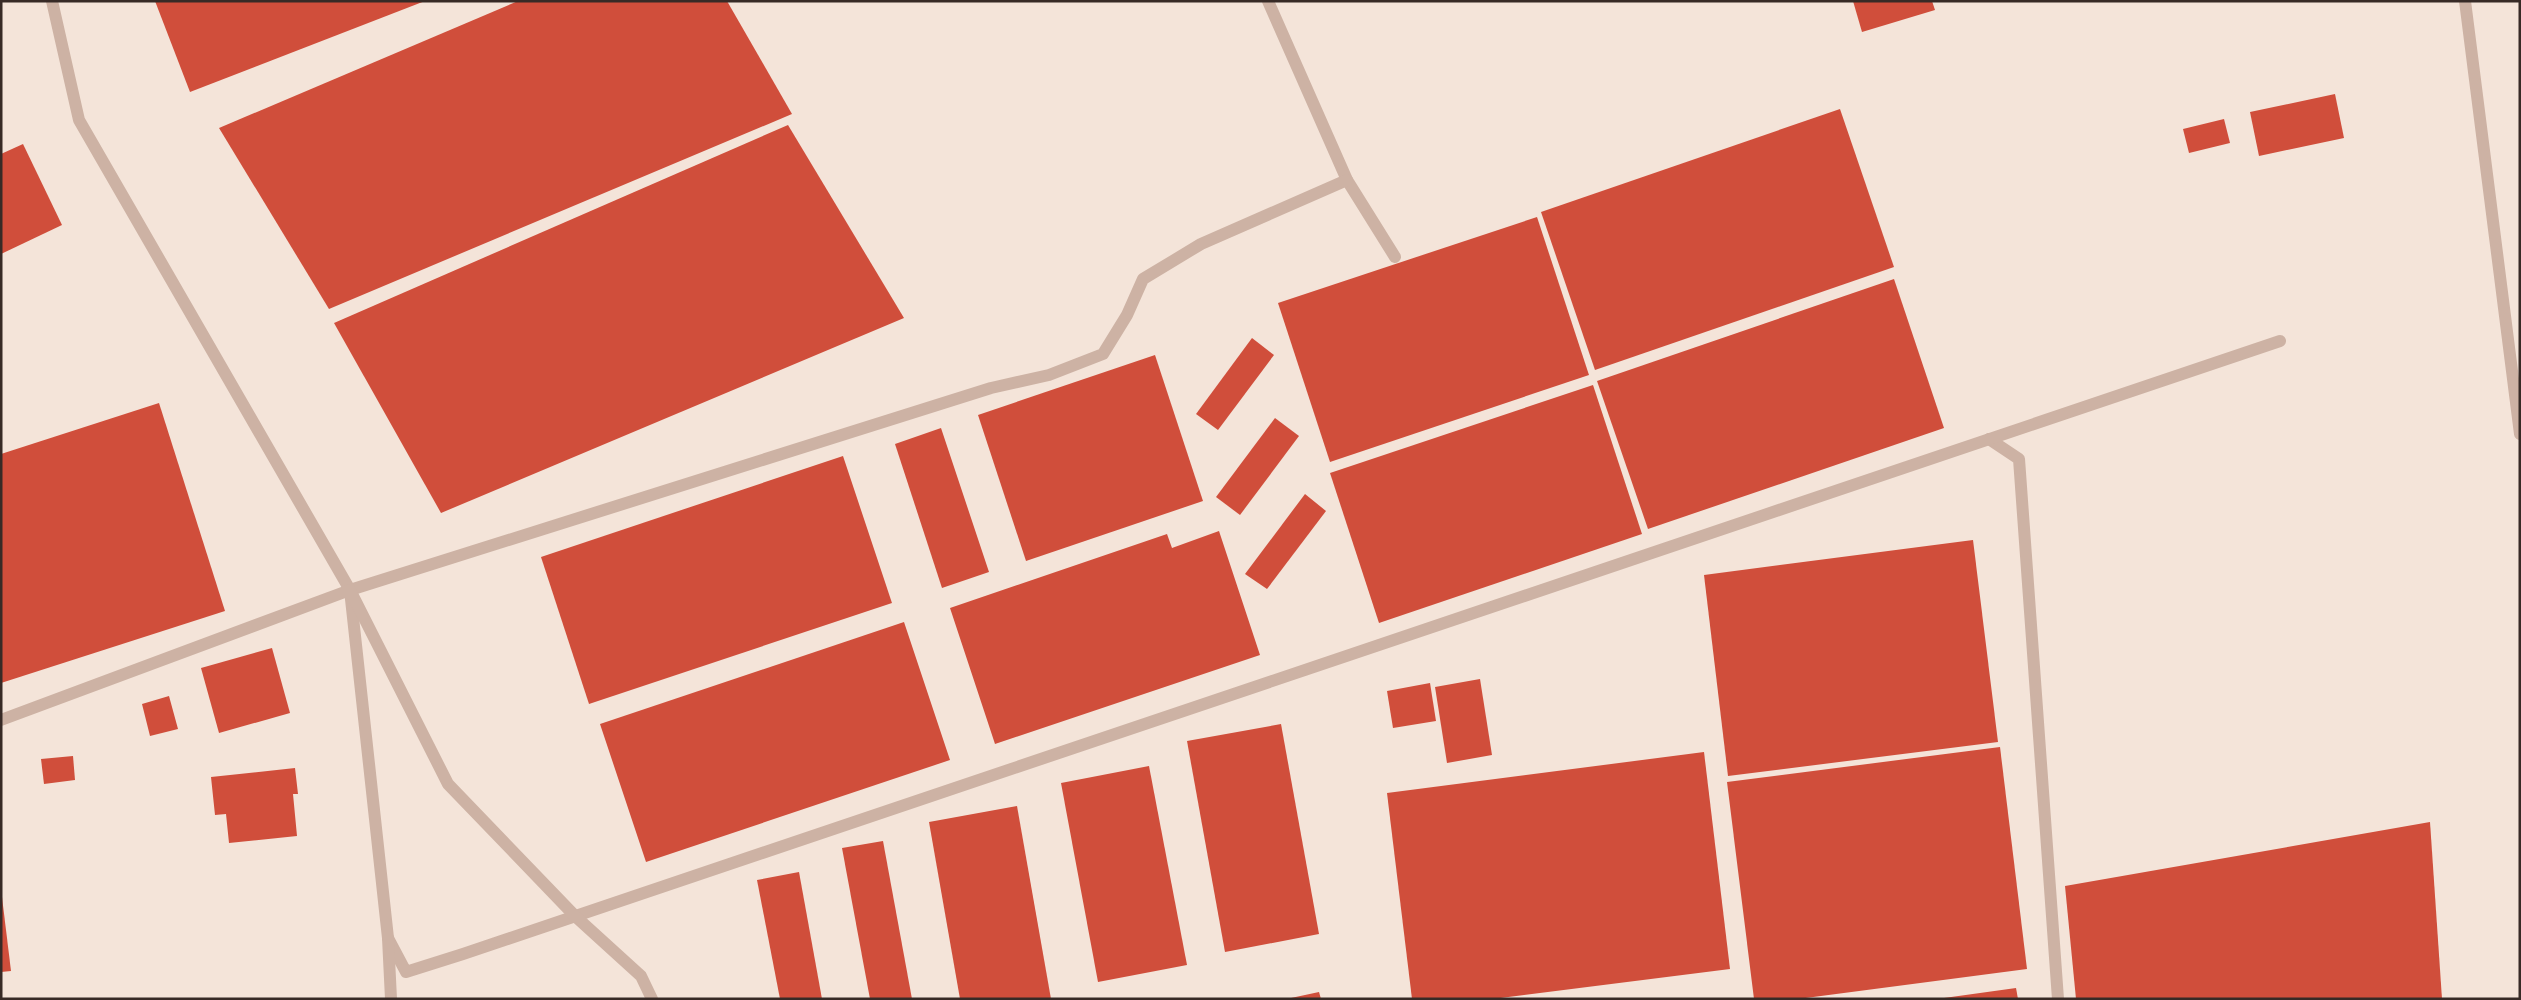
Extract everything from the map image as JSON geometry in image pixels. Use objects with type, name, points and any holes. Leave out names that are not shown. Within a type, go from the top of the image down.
[{"type":"street","points":[[52,1],[79,120],[350,590],[448,784],[575,916],[641,976],[652,999]]},
{"type":"street","points":[[1268,1],[1347,180],[1395,256]]},
{"type":"street","points":[[2465,1],[2514,344],[2520,434]]},
{"type":"street","points":[[1,720],[350,590],[991,388],[1049,375],[1103,354],[1127,315],[1143,279],[1201,244],[1347,180]]},
{"type":"street","points":[[388,938],[406,972],[2280,342]]},
{"type":"street","points":[[1989,439],[2019,459],[2058,999]]},
{"type":"street","points":[[350,590],[388,938],[392,999]]},
{"type":"building","points":[[155,1],[425,1],[190,92]]},
{"type":"building","points":[[518,1],[727,1],[792,114],[329,309],[219,128]]},
{"type":"building","points":[[1853,1],[1932,1],[1935,10],[1862,32]]},
{"type":"building","points":[[2335,94],[2344,138],[2259,156],[2250,112]]},
{"type":"building","points":[[1840,109],[1894,267],[1595,370],[1541,212]]},
{"type":"building","points":[[2224,119],[2230,143],[2189,153],[2183,129]]},
{"type":"building","points":[[788,125],[904,318],[441,513],[334,323]]},
{"type":"building","points":[[23,144],[62,225],[1,254],[1,154]]},
{"type":"building","points":[[1537,217],[1589,375],[1330,462],[1278,303]]},
{"type":"building","points":[[1894,279],[1944,428],[1648,529],[1597,381]]},
{"type":"building","points":[[1252,338],[1274,355],[1218,430],[1196,414]]},
{"type":"building","points":[[1155,355],[1203,501],[1026,561],[978,415]]},
{"type":"building","points":[[1593,385],[1642,534],[1379,623],[1330,473]]},
{"type":"building","points":[[159,403],[225,611],[1,683],[1,454]]},
{"type":"building","points":[[1275,418],[1299,436],[1240,515],[1216,497]]},
{"type":"building","points":[[941,428],[989,572],[942,588],[895,444]]},
{"type":"building","points":[[843,456],[892,603],[589,704],[541,557]]},
{"type":"building","points":[[1305,494],[1326,511],[1267,589],[1245,574]]},
{"type":"building","points":[[1219,531],[1260,655],[995,744],[950,608],[1167,534],[1172,548]]},
{"type":"building","points":[[1973,540],[1998,742],[1728,776],[1704,575]]},
{"type":"building","points":[[904,622],[950,760],[646,862],[600,724]]},
{"type":"building","points":[[272,648],[290,713],[219,733],[201,668]]},
{"type":"building","points":[[1480,679],[1492,755],[1447,763],[1435,687]]},
{"type":"building","points":[[1430,683],[1436,721],[1393,728],[1387,691]]},
{"type":"building","points":[[169,696],[178,729],[150,736],[142,704]]},
{"type":"building","points":[[1281,724],[1319,934],[1225,952],[1187,741]]},
{"type":"building","points":[[2000,747],[2027,969],[1798,999],[1754,999],[1727,782]]},
{"type":"building","points":[[1704,752],[1730,969],[1493,999],[1412,999],[1387,793]]},
{"type":"building","points":[[73,756],[75,780],[44,784],[41,759]]},
{"type":"building","points":[[1149,766],[1187,965],[1098,982],[1061,783]]},
{"type":"building","points":[[295,768],[298,794],[293,794],[297,836],[229,843],[226,814],[215,815],[211,777]]},
{"type":"building","points":[[1017,806],[1051,999],[960,999],[929,822]]},
{"type":"building","points":[[2430,822],[2442,999],[2076,999],[2065,886]]},
{"type":"building","points":[[883,841],[912,999],[870,999],[842,848]]},
{"type":"building","points":[[799,872],[822,999],[780,999],[757,880]]},
{"type":"building","points":[[1,889],[11,971],[1,972]]},
{"type":"building","points":[[2016,988],[2018,999],[1944,999],[1944,998]]},
{"type":"building","points":[[1319,992],[1321,999],[1291,999],[1291,998]]}]
